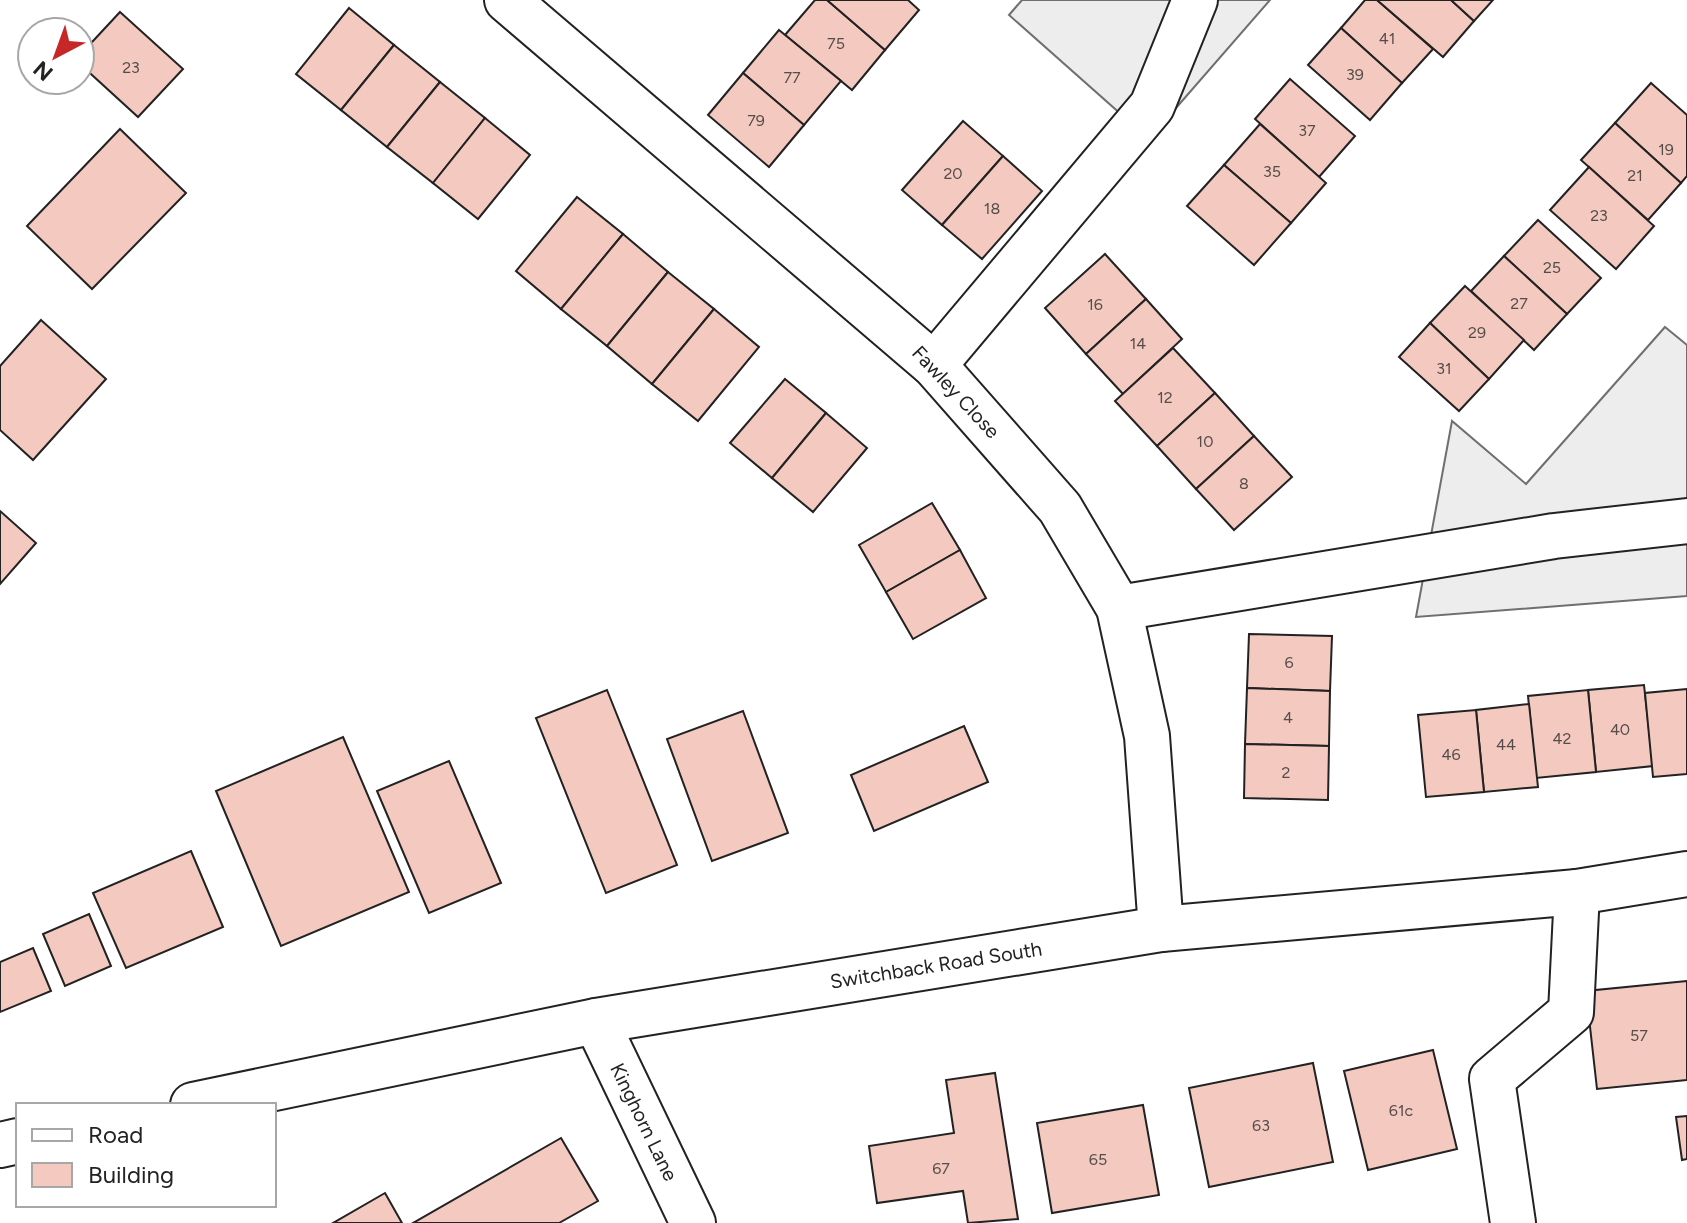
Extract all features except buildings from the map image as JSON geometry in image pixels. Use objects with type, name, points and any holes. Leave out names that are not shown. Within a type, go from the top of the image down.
[{"type":"street","name":"Fawley Close","points":[[507,0],[934,365],[1060,508],[1119,608],[1147,736],[1161,929]]},
{"type":"street","points":[[934,365],[1152,106],[1195,0]]},
{"type":"street","points":[[1119,608],[1554,536],[1687,521]]},
{"type":"street","name":"Switchback Road South","points":[[203,1103],[596,1021],[1161,929],[1577,892],[1687,874]]},
{"type":"street","points":[[1513,1223],[1492,1079],[1571,1012],[1577,892]]},
{"type":"street","name":"Kinghorn Lane","points":[[596,1021],[693,1223]]},
{"type":"shaded area","points":[[1022,0],[1270,0],[1149,139],[1009,15]]},
{"type":"shaded area","points":[[1665,327],[1687,345],[1687,596],[1416,617],[1452,421],[1526,484]]}]
